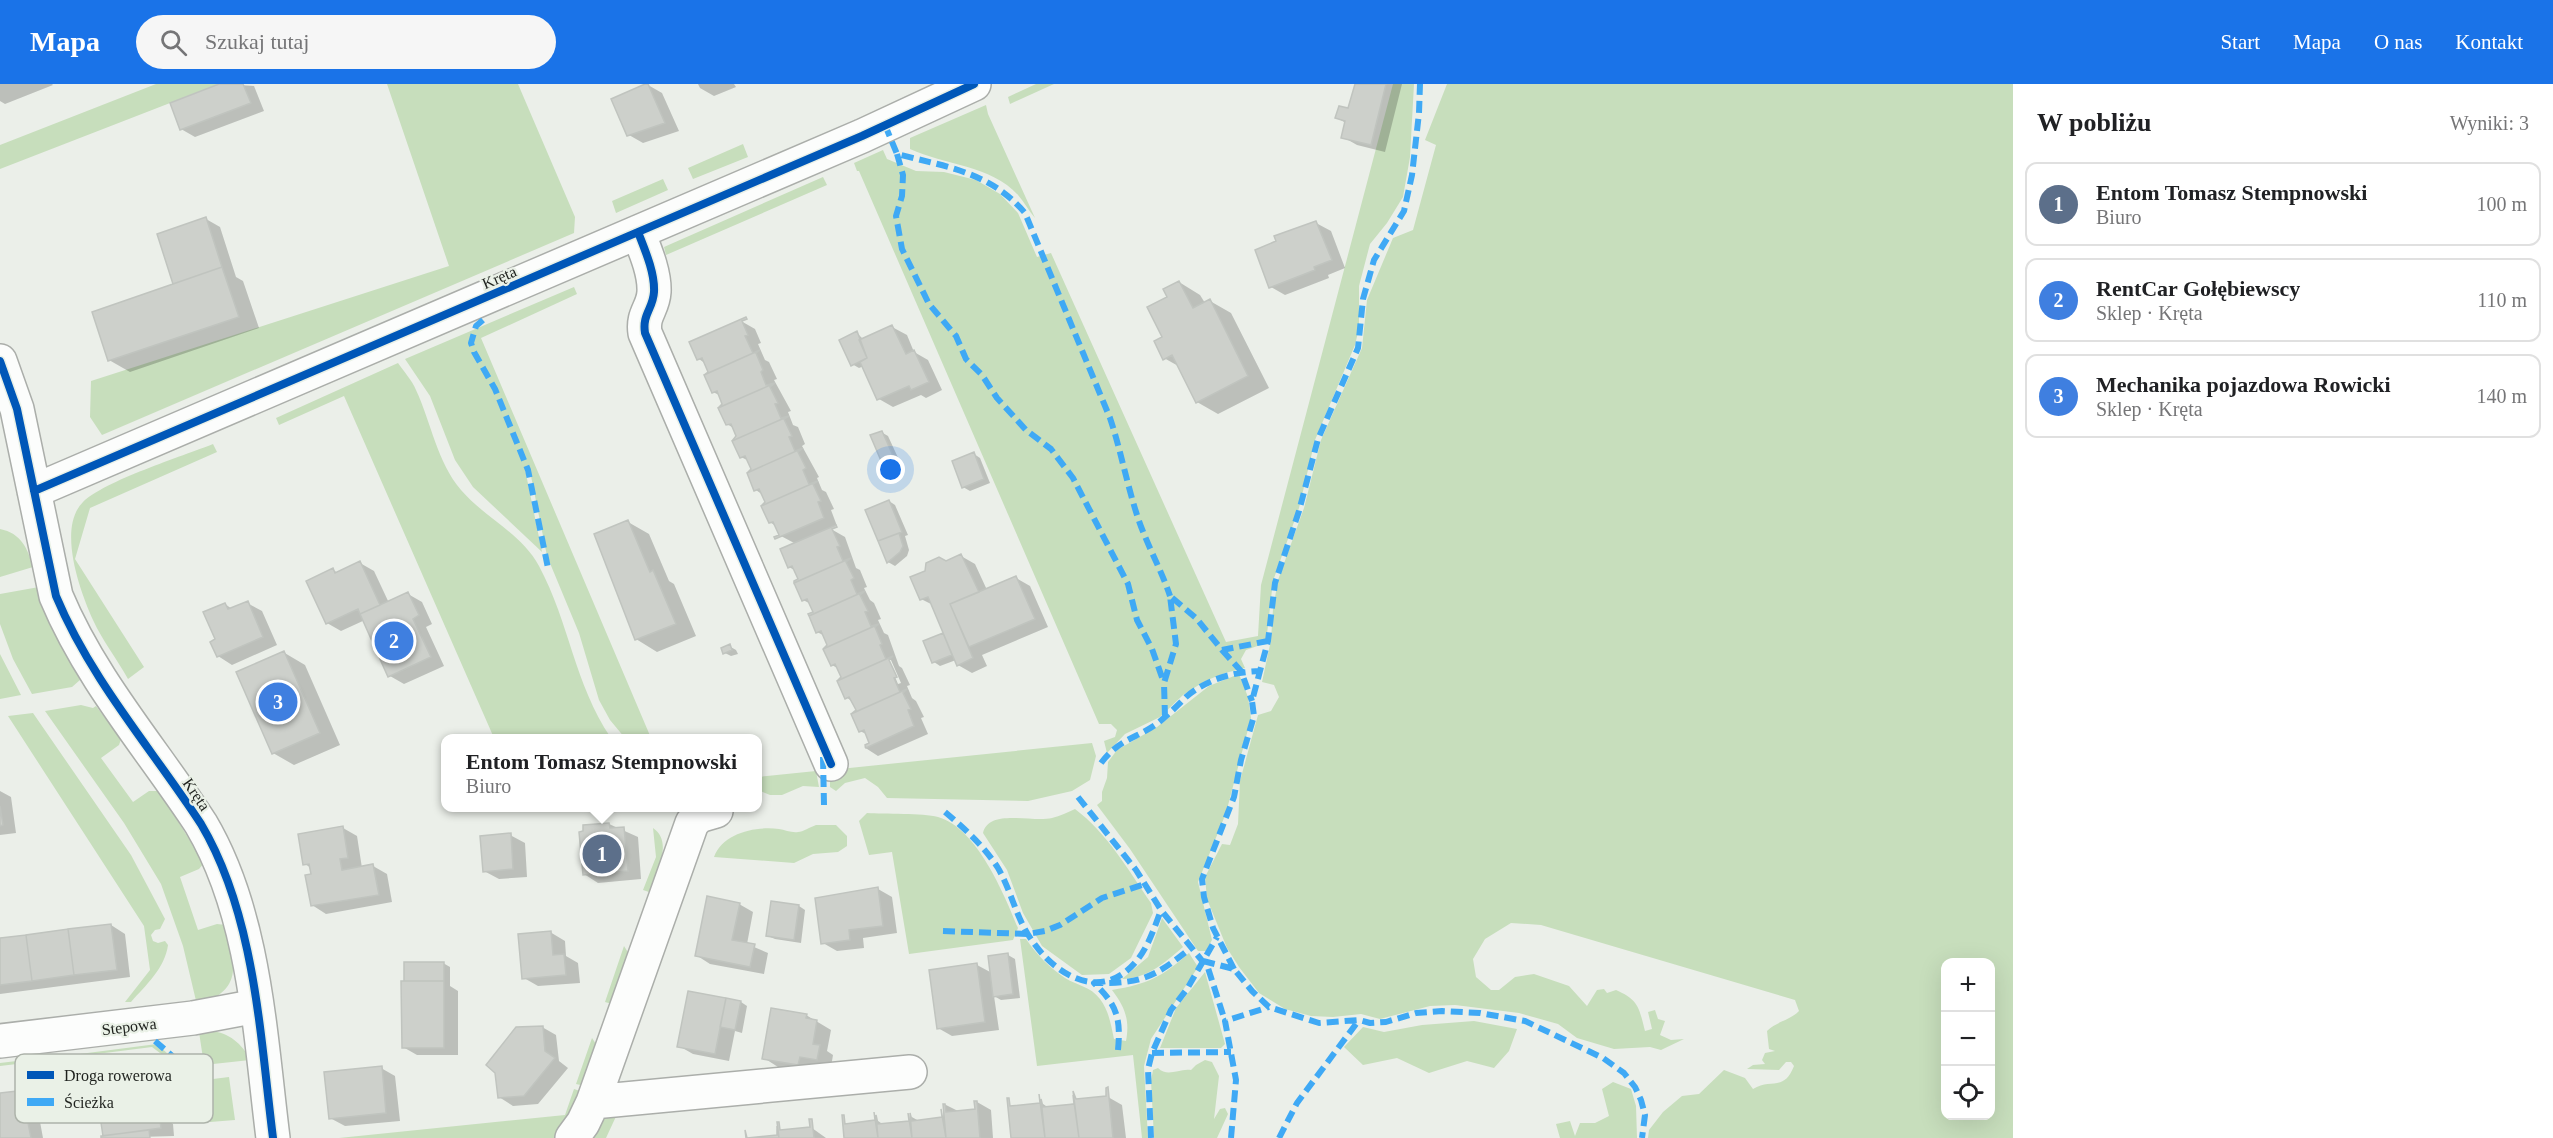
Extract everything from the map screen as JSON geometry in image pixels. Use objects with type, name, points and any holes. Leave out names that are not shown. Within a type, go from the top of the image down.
[{"type":"street","name":"Kręta","points":[[33,491],[862,136],[974,84]]},
{"type":"street","points":[[638,232],[653,283],[651,305],[645,315],[645,333],[831,764]]},
{"type":"street","name":"Kręta","points":[[0,361],[17,409],[56,596],[78,643],[104,686],[184,798],[216,850],[230,886],[242,928],[256,1006],[273,1138]]},
{"type":"street","points":[[572,1138],[583,1123],[593,1102],[692,823],[699,816],[713,812]]},
{"type":"street","name":"Stepowa","points":[[0,1041],[193,1018],[256,1006]]},
{"type":"street","points":[[593,1102],[910,1072]]},
{"type":"green space","points":[[156,84],[219,84],[0,169],[0,145]]},
{"type":"green space","points":[[387,84],[518,84],[575,217],[574,233],[102,435],[90,417],[91,381],[449,266]]},
{"type":"green space","points":[[1036,84],[1054,84],[1010,104],[1008,97]]},
{"type":"green space","points":[[1393,84],[1414,84],[1410,157],[1403,197],[1387,223],[1370,244],[1359,286],[1359,328],[1355,345],[1315,440],[1299,508],[1273,581],[1266,643],[1246,650],[1241,659],[1245,668],[1205,681],[1183,695],[1160,717],[1125,734],[1107,753],[1104,741],[1115,737],[1117,730],[1111,724],[1099,724],[854,163],[883,150],[887,159],[916,171],[944,172],[976,180],[1000,194],[1018,213],[1037,257],[1051,253],[1226,642],[1258,636],[1261,585]]},
{"type":"green space","points":[[1447,84],[2013,84],[2013,1138],[1648,1138],[1649,1130],[1663,1112],[1682,1096],[1699,1094],[1724,1070],[1745,1078],[1753,1089],[1786,1079],[1794,1066],[1791,1062],[1786,1062],[1779,1070],[1747,1069],[1753,1065],[1765,1064],[1762,1060],[1765,1053],[1775,1051],[1769,1049],[1767,1031],[1799,1011],[1795,1000],[1541,925],[1511,923],[1485,939],[1473,959],[1476,977],[1491,990],[1499,990],[1515,977],[1534,974],[1569,986],[1587,1006],[1597,990],[1604,989],[1607,993],[1616,990],[1634,1001],[1645,1031],[1652,1029],[1648,1012],[1655,1010],[1658,1019],[1665,1021],[1660,1035],[1671,1040],[1684,1039],[1661,1050],[1650,1047],[1614,1049],[1577,1038],[1558,1024],[1519,1013],[1455,1005],[1430,1006],[1380,1019],[1361,1014],[1333,1017],[1311,1016],[1285,1009],[1259,993],[1227,948],[1207,899],[1205,877],[1222,844],[1230,845],[1238,824],[1240,781],[1258,715],[1271,711],[1279,697],[1274,685],[1262,682],[1271,640],[1278,580],[1304,508],[1321,440],[1362,348],[1367,300],[1393,238],[1413,230],[1436,145],[1425,140]]},
{"type":"green space","points":[[986,105],[1035,218],[1018,195],[995,177],[910,149],[910,138]]},
{"type":"green space","points":[[743,144],[748,157],[693,179],[688,168]]},
{"type":"green space","points":[[823,177],[827,185],[666,255],[664,247]]},
{"type":"green space","points":[[663,179],[668,190],[616,213],[612,201]]},
{"type":"green space","points":[[574,287],[577,294],[481,338],[649,734],[622,734],[610,720],[599,700],[579,633],[547,556],[529,466],[525,469],[542,552],[473,487],[455,460],[430,396],[405,359]]},
{"type":"green space","points":[[398,363],[414,386],[440,454],[453,479],[471,500],[523,544],[539,566],[558,610],[588,696],[609,734],[492,734],[344,396],[279,425],[276,418]]},
{"type":"green space","points":[[213,444],[217,452],[90,508],[75,559],[144,667],[128,679],[97,627],[82,593],[71,543],[75,513],[83,502],[108,486]]},
{"type":"green space","points":[[0,529],[18,538],[29,554],[33,567],[0,577]]},
{"type":"green space","points":[[39,587],[48,619],[80,680],[72,687],[32,694],[13,659],[0,624],[0,594]]},
{"type":"green space","points":[[0,654],[21,695],[0,699]]},
{"type":"green space","points":[[1239,674],[1248,697],[1251,718],[1226,813],[1198,882],[1212,940],[1206,951],[1198,951],[1130,849],[1097,805],[1102,801],[1108,762],[1117,750],[1157,727],[1209,686]]},
{"type":"green space","points":[[81,705],[93,708],[96,706],[121,739],[119,745],[101,758],[133,802],[149,791],[159,791],[204,863],[199,869],[180,877],[198,930],[217,924],[226,925],[232,952],[232,974],[223,992],[212,999],[197,1005],[183,946],[161,884],[124,823],[45,711]]},
{"type":"green space","points":[[33,713],[131,855],[165,919],[160,929],[155,930],[151,935],[153,941],[158,943],[165,941],[168,945],[163,961],[154,976],[131,1002],[125,1002],[150,970],[144,926],[8,716]]},
{"type":"green space","points":[[1092,743],[1096,756],[1090,780],[1072,791],[1028,801],[887,798],[878,787],[865,778],[845,783],[836,791],[830,787],[830,770]]},
{"type":"green space","points":[[816,771],[819,787],[803,786],[782,795],[770,795],[762,792],[762,777]]},
{"type":"green space","points":[[1075,809],[1107,841],[1151,903],[1153,913],[1131,958],[1109,974],[1082,975],[1042,946],[1023,913],[1007,870],[983,833],[987,825],[994,821],[1012,818],[1052,818]]},
{"type":"green space","points":[[867,813],[938,817],[965,834],[987,864],[1005,898],[1018,928],[1013,940],[909,954],[892,852],[869,855],[859,821]]},
{"type":"green space","points":[[816,825],[836,825],[847,836],[847,846],[838,852],[813,854],[794,863],[714,857],[725,842],[750,830],[770,828],[798,832]]},
{"type":"green space","points":[[653,828],[659,834],[663,850],[659,868],[649,892],[643,890],[656,857]]},
{"type":"green space","points":[[1162,918],[1183,947],[1147,973],[1122,979],[1148,957]]},
{"type":"green space","points":[[1020,939],[1026,939],[1059,974],[1096,995],[1108,1013],[1114,1039],[1126,1041],[1125,1014],[1112,990],[1154,978],[1189,953],[1198,967],[1151,1039],[1144,1066],[1148,1138],[1142,1138],[1133,1055],[1037,1066]]},
{"type":"green space","points":[[624,946],[629,954],[612,1004],[605,1002]]},
{"type":"green space","points":[[1205,972],[1225,1044],[1221,1048],[1160,1048],[1176,1008]]},
{"type":"green space","points":[[1474,1021],[1517,1029],[1509,1051],[1494,1068],[1467,1061],[1429,1073],[1397,1058],[1363,1065],[1344,1047],[1363,1027],[1384,1032],[1422,1025]]},
{"type":"green space","points":[[199,1032],[217,1032],[234,1040],[250,1060],[213,1064],[213,1054],[202,1054]]},
{"type":"green space","points":[[592,1038],[598,1047],[585,1086],[576,1084]]},
{"type":"green space","points":[[157,1044],[168,1054],[161,1054],[152,1047],[80,1054]]},
{"type":"green space","points":[[1205,1060],[1212,1062],[1219,1076],[1214,1119],[1220,1109],[1225,1108],[1228,1114],[1217,1138],[1154,1138],[1151,1081],[1153,1070],[1158,1068],[1170,1072],[1191,1070]]},
{"type":"green space","points":[[15,1061],[15,1064],[0,1066],[0,1063]]},
{"type":"green space","points":[[229,1077],[235,1120],[213,1122],[213,1079]]},
{"type":"green space","points":[[1613,1082],[1631,1089],[1636,1106],[1637,1138],[1560,1138],[1556,1124],[1570,1121],[1575,1136],[1580,1123],[1595,1123],[1609,1116],[1602,1089]]},
{"type":"green space","points":[[574,1089],[583,1092],[554,1138],[339,1138],[565,1115]]},
{"type":"green space","points":[[619,1110],[606,1138],[591,1138],[604,1112]]},
{"type":"building","points":[[219,84],[243,84],[251,103],[180,130],[170,103]]},
{"type":"building","points":[[648,84],[665,123],[627,136],[611,99]]},
{"type":"building","points":[[1355,84],[1386,84],[1371,145],[1341,138],[1345,121],[1335,118],[1339,106],[1348,108]]},
{"type":"building","points":[[206,217],[222,267],[173,284],[157,234]]},
{"type":"building","points":[[1316,221],[1332,260],[1314,267],[1315,270],[1269,288],[1255,250],[1276,241],[1274,236]]},
{"type":"building","points":[[222,267],[239,317],[108,361],[92,312]]},
{"type":"building","points":[[1179,281],[1193,308],[1210,299],[1248,376],[1196,403],[1172,355],[1163,360],[1154,341],[1162,337],[1147,307],[1167,297],[1163,289]]},
{"type":"building","points":[[746,317],[747,319],[742,321],[748,335],[745,336],[753,353],[760,350],[704,375],[708,372],[702,358],[697,360],[689,342]]},
{"type":"building","points":[[892,325],[906,354],[914,350],[929,382],[911,390],[909,386],[877,400],[860,362],[867,358],[859,340]]},
{"type":"building","points":[[857,331],[867,358],[851,366],[839,340]]},
{"type":"building","points":[[760,350],[756,353],[766,385],[775,383],[718,408],[722,404],[717,391],[712,393],[704,375]]},
{"type":"building","points":[[775,383],[770,387],[778,403],[775,404],[781,418],[789,416],[732,441],[736,436],[731,424],[726,425],[718,408]]},
{"type":"building","points":[[789,416],[784,419],[792,436],[789,437],[795,451],[803,448],[747,473],[751,469],[745,456],[740,458],[732,441]]},
{"type":"building","points":[[882,431],[894,458],[882,463],[870,435]]},
{"type":"building","points":[[803,448],[798,452],[806,468],[803,470],[809,484],[818,481],[761,506],[765,502],[759,489],[754,491],[747,473]]},
{"type":"building","points":[[974,452],[984,479],[962,488],[952,461]]},
{"type":"building","points":[[818,481],[813,484],[821,501],[818,502],[824,518],[775,539],[774,537],[779,535],[773,522],[769,523],[761,506]]},
{"type":"building","points":[[889,500],[902,532],[878,541],[865,510]]},
{"type":"building","points":[[628,520],[650,572],[653,570],[676,624],[635,640],[594,534]]},
{"type":"building","points":[[836,525],[837,527],[832,529],[840,546],[837,547],[843,561],[851,558],[794,583],[798,579],[792,566],[788,568],[780,549]]},
{"type":"building","points":[[899,533],[903,546],[900,552],[887,563],[878,541]]},
{"type":"building","points":[[961,554],[979,592],[950,604],[973,658],[957,666],[928,597],[920,600],[910,577],[925,571],[926,563],[939,557],[946,561]]},
{"type":"building","points":[[851,558],[846,562],[854,578],[851,580],[857,594],[865,591],[809,616],[808,614],[813,612],[807,599],[802,601],[794,583]]},
{"type":"building","points":[[360,561],[380,605],[360,614],[358,609],[326,624],[306,581],[333,568],[335,573]]},
{"type":"building","points":[[1016,576],[1035,619],[969,647],[950,604]]},
{"type":"building","points":[[865,591],[860,595],[868,611],[865,612],[871,626],[879,624],[823,649],[827,645],[821,631],[816,633],[809,616]]},
{"type":"building","points":[[408,592],[419,615],[413,619],[431,657],[388,677],[360,614]]},
{"type":"building","points":[[248,601],[263,637],[217,657],[210,642],[215,639],[203,612],[225,603],[228,609]]},
{"type":"building","points":[[879,624],[875,627],[886,659],[893,656],[837,681],[841,677],[835,664],[831,666],[823,649]]},
{"type":"building","points":[[943,633],[952,655],[932,663],[923,641]]},
{"type":"building","points":[[730,644],[732,650],[723,654],[721,648]]},
{"type":"building","points":[[284,651],[320,733],[272,754],[236,672]]},
{"type":"building","points":[[893,656],[889,660],[897,677],[894,678],[900,692],[907,689],[851,714],[856,710],[849,697],[845,699],[837,681]]},
{"type":"building","points":[[907,689],[903,693],[911,709],[908,710],[914,726],[866,748],[865,745],[869,743],[864,730],[859,732],[851,714]]},
{"type":"building","points":[[0,806],[3,825],[0,826]]},
{"type":"building","points":[[609,823],[610,828],[624,827],[628,871],[583,875],[579,832],[583,831],[583,825]]},
{"type":"building","points":[[343,826],[348,858],[340,859],[342,870],[373,864],[379,895],[311,906],[305,875],[311,874],[309,864],[303,865],[298,834]]},
{"type":"building","points":[[511,833],[513,869],[483,872],[480,836]]},
{"type":"building","points":[[878,887],[883,926],[849,930],[850,940],[821,944],[815,898]]},
{"type":"building","points":[[707,896],[740,903],[732,940],[755,944],[750,967],[695,956]]},
{"type":"building","points":[[771,901],[799,905],[794,940],[766,936]]},
{"type":"building","points":[[111,924],[117,970],[74,975],[68,929]]},
{"type":"building","points":[[68,929],[74,975],[32,981],[26,935]]},
{"type":"building","points":[[551,931],[553,955],[564,954],[566,975],[522,979],[518,934]]},
{"type":"building","points":[[26,935],[32,981],[0,985],[0,938]]},
{"type":"building","points":[[1008,953],[1013,994],[993,997],[988,956]]},
{"type":"building","points":[[404,962],[444,962],[444,981],[404,981]]},
{"type":"building","points":[[977,963],[985,1022],[937,1029],[929,970]]},
{"type":"building","points":[[401,981],[444,981],[444,1048],[402,1048]]},
{"type":"building","points":[[688,991],[726,998],[715,1054],[677,1047]]},
{"type":"building","points":[[726,998],[741,1001],[735,1030],[720,1027]]},
{"type":"building","points":[[771,1008],[807,1014],[806,1018],[817,1020],[813,1044],[820,1045],[817,1060],[800,1057],[798,1065],[762,1059]]},
{"type":"building","points":[[543,1026],[545,1051],[555,1058],[524,1096],[498,1098],[495,1073],[486,1065],[516,1027]]},
{"type":"building","points":[[382,1066],[386,1113],[329,1119],[324,1072]]},
{"type":"building","points":[[1108,1087],[1113,1138],[1079,1138],[1073,1091],[1076,1099],[1106,1096]]},
{"type":"building","points":[[15,1091],[15,1123],[28,1123],[31,1138],[0,1138],[0,1093]]},
{"type":"building","points":[[1039,1094],[1045,1138],[1011,1138],[1007,1098],[1009,1098],[1010,1106],[1040,1103]]},
{"type":"building","points":[[1073,1095],[1079,1138],[1045,1138],[1041,1099],[1043,1107],[1074,1104]]},
{"type":"building","points":[[974,1101],[977,1101],[980,1138],[946,1138],[943,1104],[945,1104],[946,1112],[975,1109]]},
{"type":"building","points":[[941,1109],[946,1138],[912,1138],[910,1113],[912,1121],[942,1117]]},
{"type":"building","points":[[874,1112],[878,1138],[844,1138],[842,1115],[844,1115],[845,1124],[875,1120]]},
{"type":"building","points":[[908,1113],[912,1138],[878,1138],[876,1115],[878,1124],[909,1121]]},
{"type":"building","points":[[809,1119],[812,1119],[814,1138],[779,1138],[777,1122],[779,1122],[780,1130],[810,1127]]},
{"type":"building","points":[[101,1123],[160,1123],[161,1128],[103,1136]]},
{"type":"building","points":[[777,1126],[779,1138],[747,1138],[777,1135]]},
{"type":"building","points":[[149,1130],[150,1138],[101,1138],[101,1136]]},
{"type":"marked path","points":[[1234,969],[1213,928],[1204,897],[1202,879],[1234,797],[1241,760],[1254,716],[1252,701],[1268,641],[1275,583],[1299,511],[1318,439],[1358,348],[1363,299],[1374,260],[1404,211],[1412,175],[1420,84]]},
{"type":"marked path","points":[[885,125],[897,154],[967,173],[997,188],[1025,213],[1110,418],[1138,518],[1170,596]]},
{"type":"marked path","points":[[897,154],[903,175],[902,196],[896,216],[902,249],[929,304],[956,336],[966,359],[982,375],[997,398],[1026,430],[1051,449],[1073,478],[1128,584],[1137,620],[1152,649],[1164,683]]},
{"type":"marked path","points":[[483,320],[476,326],[471,343],[495,389],[528,470],[548,568]]},
{"type":"marked path","points":[[1165,717],[1164,683],[1176,644],[1170,596],[1196,618],[1222,650],[1268,641]]},
{"type":"marked path","points":[[1222,650],[1241,671],[1252,701]]},
{"type":"marked path","points":[[1101,763],[1115,748],[1158,723],[1203,685],[1230,675],[1260,671]]},
{"type":"marked path","points":[[823,757],[824,805]]},
{"type":"marked path","points":[[1078,797],[1136,870],[1161,910],[1208,968],[1225,1021]]},
{"type":"marked path","points":[[945,812],[973,838],[998,868],[1022,924],[1033,942],[1044,955],[1069,975],[1097,982],[1111,980],[1125,972],[1145,948],[1161,910]]},
{"type":"marked path","points":[[943,931],[1028,934],[1045,931],[1060,925],[1102,898],[1145,884]]},
{"type":"marked path","points":[[1151,1138],[1148,1069],[1152,1053],[1171,1010],[1187,989],[1217,937]]},
{"type":"marked path","points":[[1118,1050],[1119,1029],[1116,1013],[1108,998],[1094,983],[1124,982],[1147,977],[1192,947]]},
{"type":"marked path","points":[[1203,961],[1234,969],[1269,1007],[1319,1023],[1359,1020],[1370,1023],[1386,1022],[1416,1013],[1442,1011],[1480,1013],[1525,1021],[1603,1058],[1624,1073],[1635,1087],[1641,1100],[1645,1115],[1642,1138]]},
{"type":"marked path","points":[[1231,1138],[1236,1080],[1225,1021],[1269,1007]]},
{"type":"marked path","points":[[1279,1138],[1297,1103],[1359,1020]]},
{"type":"marked path","points":[[155,1041],[170,1054]]},
{"type":"marked path","points":[[1152,1053],[1231,1052]]},
{"type":"cycle path","points":[[34,491],[862,136],[974,84]]},
{"type":"cycle path","points":[[638,232],[649,262],[654,285],[653,298],[644,326],[645,333],[831,764]]},
{"type":"cycle path","points":[[0,361],[17,409],[56,596],[70,627],[104,685],[201,824],[219,859],[233,897],[244,936],[259,1017],[273,1138]]},
{"type":"place","name":"RentCar Gołębiewscy","points":[[394,641]]},
{"type":"place","name":"Mechanika pojazdowa Rowicki","points":[[278,702]]},
{"type":"place","name":"Entom Tomasz Stempnowski","points":[[602,854]]}]
